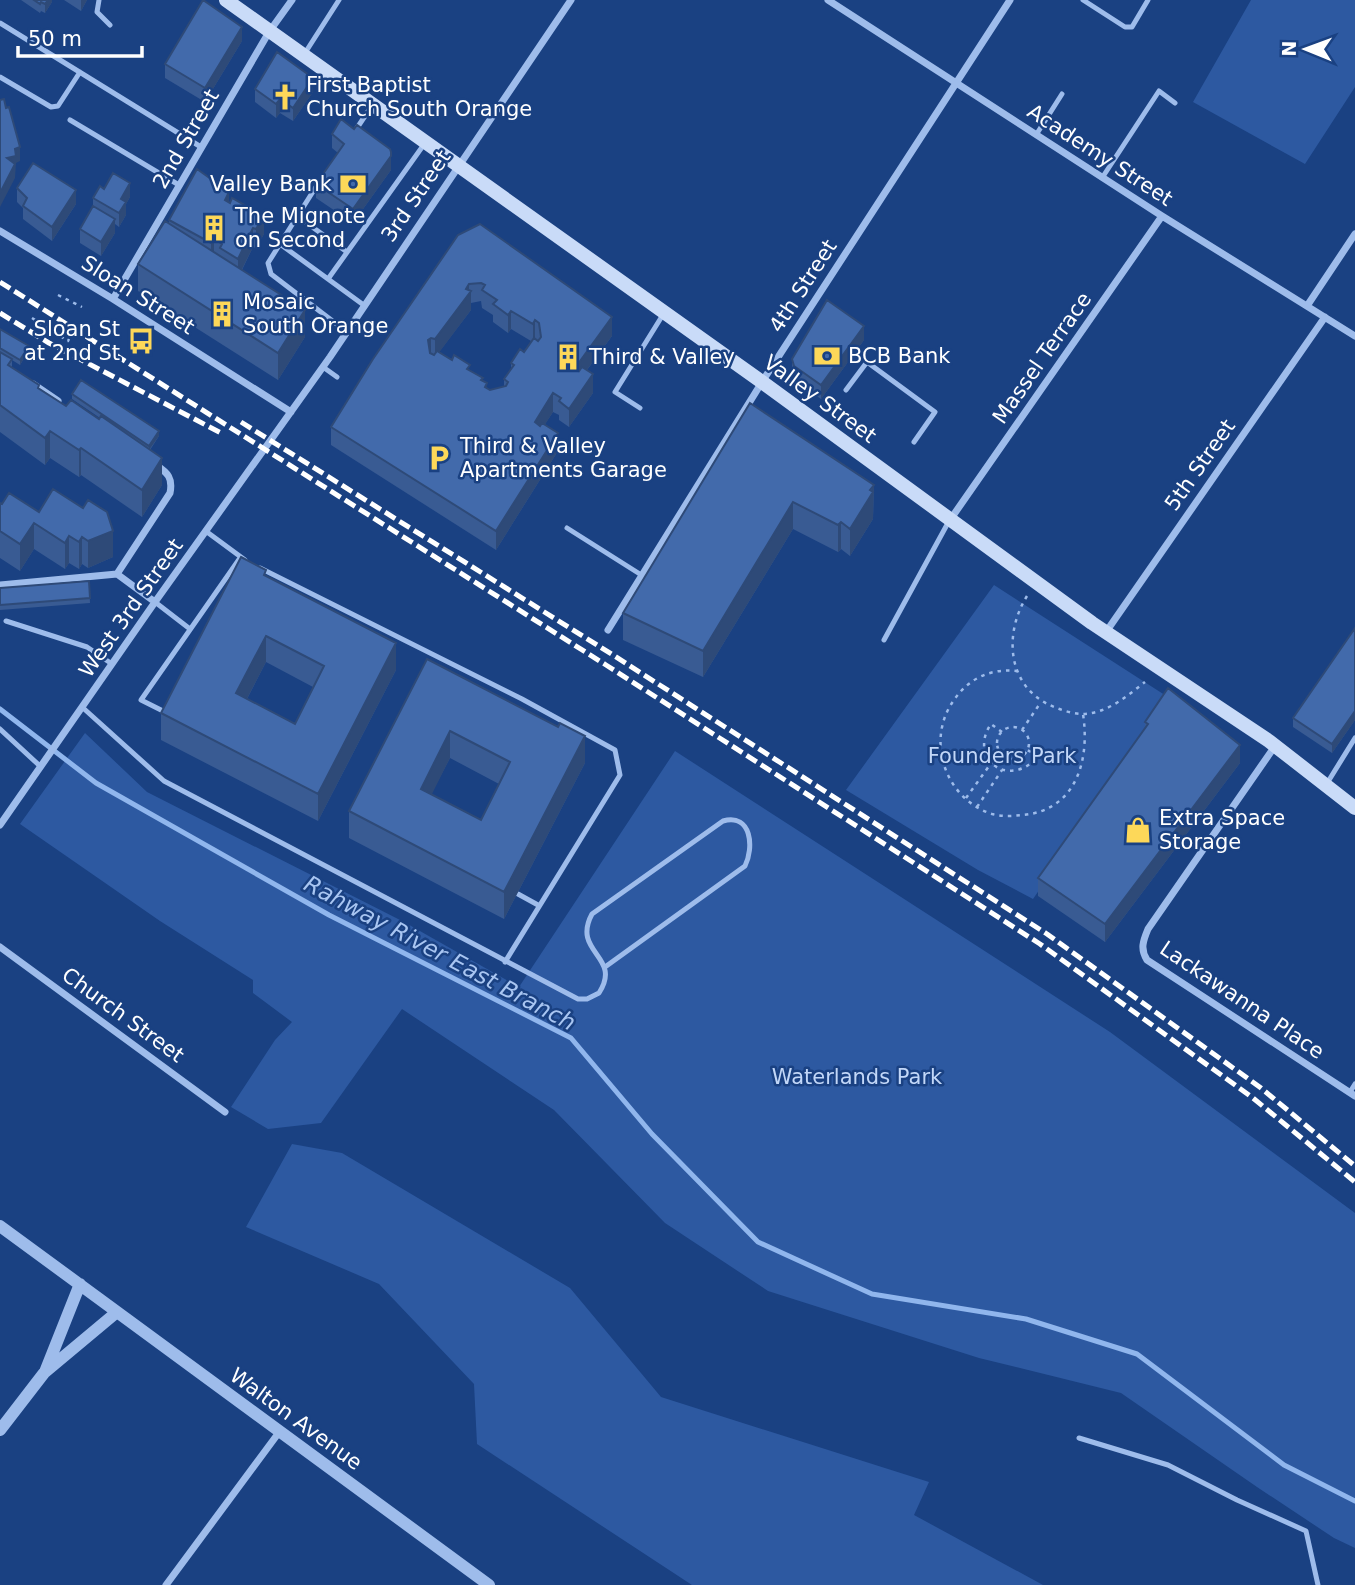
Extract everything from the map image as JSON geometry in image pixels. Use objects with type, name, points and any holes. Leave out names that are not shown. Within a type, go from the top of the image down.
[{"type":"main road","name":"Valley Street","points":[[226,0],[762,382],[1105,632],[1275,746],[1355,808]]},
{"type":"street","name":"2nd Street","points":[[113,299],[269,32],[292,0]]},
{"type":"street","name":"3rd Street","points":[[291,412],[571,0]]},
{"type":"street","name":"Academy Street","points":[[828,0],[1102,178],[1355,336]]},
{"type":"street","name":"4th Street","points":[[608,630],[762,382],[1010,0]]},
{"type":"street","name":"Massel Terrace","points":[[950,520],[1162,216]]},
{"type":"street","name":"Sloan Street","points":[[0,231],[291,412]]},
{"type":"street","points":[[1307,306],[1355,234]]},
{"type":"street","name":"5th Street","points":[[1105,632],[1325,317]]},
{"type":"street","points":[[22,377],[67,407]]},
{"type":"street","name":"West 3rd Street","points":[[0,825],[291,412]]},
{"type":"street","points":[[117,574],[170,493],[171,479],[167,472],[145,458]]},
{"type":"street","points":[[0,585],[117,574],[155,602]]},
{"type":"street","name":"Lackawanna Place","points":[[1275,746],[1149,929],[1143,940],[1142,953],[1147,960],[1352,1094]]},
{"type":"street","name":"Church Street","points":[[0,947],[225,1112]]},
{"type":"street","name":"Walton Avenue","points":[[0,1226],[489,1585]]},
{"type":"street","points":[[44,1373],[80,1284]]},
{"type":"street","points":[[2,1421],[44,1373],[117,1312]]},
{"type":"street","points":[[166,1585],[280,1431]]},
{"type":"lane","points":[[99,0],[97,12],[110,25]]},
{"type":"lane","points":[[303,56],[339,0]]},
{"type":"lane","points":[[1083,0],[1125,27],[1132,27],[1148,0]]},
{"type":"lane","points":[[0,23],[201,147]]},
{"type":"lane","points":[[0,77],[51,107],[58,106],[80,72]]},
{"type":"lane","points":[[1102,178],[1159,90],[1175,103]]},
{"type":"lane","points":[[1035,135],[1062,94]]},
{"type":"lane","points":[[349,139],[372,105]]},
{"type":"lane","points":[[70,120],[179,185]]},
{"type":"lane","points":[[328,279],[425,143]]},
{"type":"lane","points":[[326,173],[268,263],[267,269],[347,332]]},
{"type":"lane","points":[[297,216],[347,252]]},
{"type":"lane","points":[[280,244],[365,306]]},
{"type":"lane","points":[[640,408],[615,392],[664,313]]},
{"type":"lane","points":[[846,390],[867,362],[935,412],[914,442]]},
{"type":"lane","points":[[323,367],[337,377]]},
{"type":"lane","points":[[884,640],[950,520]]},
{"type":"lane","points":[[567,528],[643,576]]},
{"type":"lane","points":[[206,532],[248,562]]},
{"type":"lane","points":[[173,716],[141,700],[240,558]]},
{"type":"lane","points":[[257,566],[466,671],[615,750],[620,775],[505,962]]},
{"type":"lane","points":[[155,602],[190,629]]},
{"type":"lane","points":[[6,621],[87,647],[112,664]]},
{"type":"lane","points":[[380,639],[385,630]]},
{"type":"lane","points":[[461,680],[466,671]]},
{"type":"lane","points":[[82,707],[164,781],[578,999],[587,999],[599,993],[606,978],[605,967],[588,942],[586,928],[593,914],[723,821],[741,823],[749,832],[751,841],[751,851],[745,866],[605,967]]},
{"type":"lane","points":[[0,729],[41,766]]},
{"type":"lane","points":[[1326,785],[1355,738]]},
{"type":"lane","points":[[518,894],[538,905]]},
{"type":"lane","points":[[1352,1094],[1355,1084]]},
{"type":"lane","points":[[1079,1438],[1168,1465],[1306,1531],[1318,1585]]},
{"type":"path","points":[[58,295],[82,307]]},
{"type":"path","points":[[32,318],[68,341],[69,339]]},
{"type":"path","points":[[1027,596],[1013,622],[1012,646],[1025,687],[1041,702],[1061,710],[1083,714],[1114,705],[1145,682]]},
{"type":"path","points":[[1018,671],[1000,670],[972,680],[949,707],[940,739],[941,757],[946,773],[966,799],[977,807],[992,815],[1010,817],[1045,810],[1059,799],[1080,774],[1084,761],[1087,737],[1083,714]]},
{"type":"path","points":[[1022,730],[1041,702]]},
{"type":"path","points":[[1002,732],[991,724],[987,730],[985,752],[1002,771],[1020,771],[1030,766],[1039,756],[1027,750]]},
{"type":"path","points":[[1013,727],[1022,730],[1028,739],[1027,750],[1014,759],[1004,756],[997,743],[1002,732],[1013,727]]},
{"type":"path","points":[[966,799],[992,762]]},
{"type":"path","points":[[977,807],[1002,771]]},
{"type":"green space","points":[[1251,0],[1355,0],[1355,87],[1305,164],[1193,102]]},
{"type":"green space","name":"Founders Park","points":[[994,585],[1171,699],[1033,899],[978,870],[846,790]]},
{"type":"green space","name":"Waterlands Park","points":[[85,733],[147,792],[404,922],[519,987],[675,751],[1110,1032],[1355,1213],[1355,1548],[1334,1538],[1257,1487],[1121,1393],[979,1358],[768,1291],[665,1223],[554,1110],[402,1009],[321,1123],[268,1129],[231,1107],[275,1040],[292,1022],[253,993],[253,980],[160,921],[20,824]]},
{"type":"green space","points":[[292,1144],[342,1153],[570,1288],[661,1397],[929,1482],[914,1515],[1043,1585],[692,1585],[477,1444],[474,1384],[379,1284],[246,1227]]},
{"type":"building","points":[[34,0],[48,0],[45,4],[40,4]]},
{"type":"building","points":[[203,0],[242,27],[205,88],[165,64]]},
{"type":"building","points":[[277,52],[313,78],[293,108],[280,99],[276,104],[255,89]]},
{"type":"building","points":[[4,99],[6,108],[9,107],[20,147],[15,149],[16,156],[7,158],[15,164],[0,193],[0,100]]},
{"type":"building","name":"Valley Bank","points":[[341,119],[354,129],[357,125],[391,152],[391,156],[353,209],[316,184],[344,144],[332,134]]},
{"type":"building","points":[[33,163],[76,190],[52,227],[23,206],[27,198],[17,188]]},
{"type":"building","name":"The Mignote on Second","points":[[197,169],[229,192],[225,200],[230,203],[232,198],[264,216],[256,229],[253,228],[238,259],[220,248],[222,244],[214,239],[211,243],[169,220]]},
{"type":"building","points":[[113,173],[130,183],[121,199],[126,202],[119,213],[93,198],[100,186],[104,189]]},
{"type":"building","points":[[93,206],[115,219],[101,242],[80,229]]},
{"type":"building","points":[[165,221],[305,310],[278,353],[138,264]]},
{"type":"building","points":[[480,224],[612,317],[575,368],[579,371],[582,367],[593,374],[569,409],[559,401],[561,398],[553,393],[535,422],[540,426],[542,423],[558,433],[496,531],[331,427],[373,359],[458,235]],"holes":[[[469,284],[485,285],[482,290],[497,300],[493,304],[508,315],[511,311],[533,324],[535,320],[539,323],[541,337],[538,341],[534,338],[524,352],[520,349],[511,363],[514,365],[504,379],[508,382],[506,386],[490,390],[485,387],[487,383],[481,380],[483,378],[467,369],[470,365],[454,355],[452,360],[437,351],[434,355],[430,353],[428,340],[435,339],[471,291],[466,289]]]},
{"type":"building","name":"BCB Bank","points":[[827,300],[864,326],[821,385],[794,366],[792,359]]},
{"type":"building","points":[[0,329],[29,346],[20,360],[0,348]]},
{"type":"building","points":[[0,352],[12,359],[8,365],[39,385],[38,388],[66,406],[71,400],[99,419],[101,416],[162,458],[142,490],[81,448],[79,450],[50,431],[45,438],[0,405]]},
{"type":"building","points":[[81,380],[159,431],[149,446],[72,394]]},
{"type":"building","points":[[750,403],[874,485],[870,490],[873,492],[850,529],[841,522],[838,525],[793,502],[703,651],[623,613]]},
{"type":"building","points":[[53,489],[83,508],[88,500],[107,512],[113,531],[88,541],[82,537],[79,542],[69,536],[65,543],[34,523],[20,544],[0,531],[0,503],[2,504],[9,493],[39,512]]},
{"type":"building","points":[[241,557],[266,570],[264,575],[396,643],[318,794],[161,713]],"holes":[[[266,636],[324,666],[295,724],[236,693]]]},
{"type":"building","points":[[89,581],[90,598],[0,605],[0,588]]},
{"type":"building","points":[[1355,628],[1355,711],[1332,744],[1293,718]]},
{"type":"building","points":[[427,659],[558,727],[560,723],[585,736],[504,892],[349,811]],"holes":[[[450,731],[510,762],[481,820],[421,789]]]},
{"type":"building","name":"Extra Space Storage","points":[[1168,688],[1240,745],[1105,924],[1038,878],[1148,724],[1145,722]]},
{"type":"waterway","name":"Rahway River East Branch","points":[[0,709],[96,783],[329,915],[571,1038],[652,1134],[758,1242],[872,1294],[1026,1319],[1137,1354],[1284,1465],[1355,1501]]},
{"type":"railway","points":[[0,282],[606,665],[1040,944],[1253,1098],[1355,1182]]},
{"type":"railway","points":[[0,313],[49,343],[223,434]]},
{"type":"railway","points":[[241,422],[613,655],[1047,934],[1261,1088],[1355,1166]]},
{"type":"place","name":"First Baptist Church South Orange","points":[[285,97]]},
{"type":"place","name":"Valley Bank","points":[[353,184]]},
{"type":"place","name":"The Mignote on Second","points":[[214,228]]},
{"type":"place","name":"Mosaic South Orange","points":[[222,314]]},
{"type":"place","name":"Sloan St at 2nd St","points":[[141,341]]},
{"type":"place","name":"BCB Bank","points":[[827,356]]},
{"type":"place","name":"Third & Valley","points":[[568,357]]},
{"type":"place","name":"Third & Valley Apartments Garage","points":[[439,458]]},
{"type":"place","name":"Extra Space Storage","points":[[1138,830]]}]
